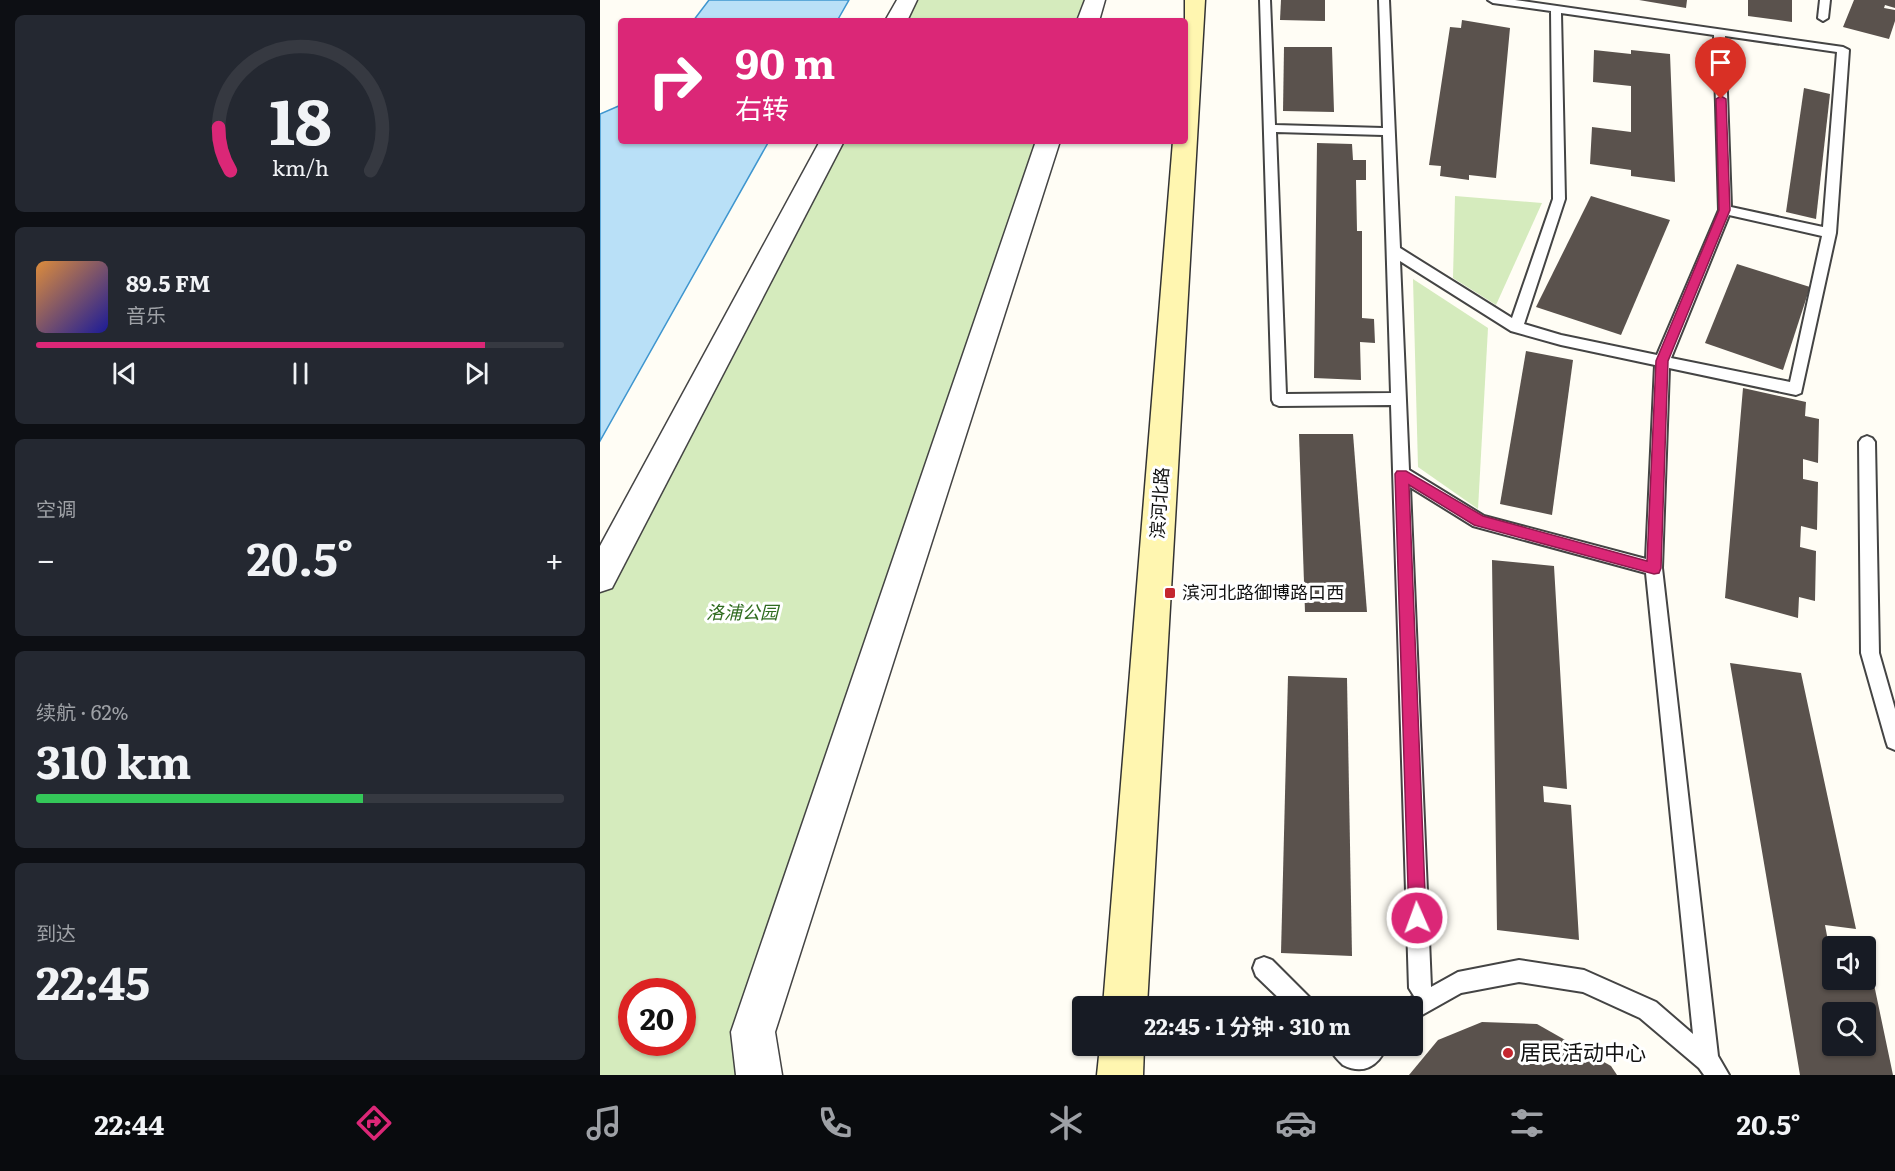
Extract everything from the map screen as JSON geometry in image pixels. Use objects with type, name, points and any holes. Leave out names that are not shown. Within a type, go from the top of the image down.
[{"type":"main road","name":"滨河北路","points":[[1188,113],[1196,0]]},
{"type":"main road","name":"滨河北路","points":[[1126,996],[1186,144]]},
{"type":"main road","points":[[1120,1075],[1121,1056]]},
{"type":"street","points":[[898,18],[907,0]]},
{"type":"street","points":[[1089,18],[1095,0]]},
{"type":"street","points":[[600,578],[830,144]]},
{"type":"street","points":[[759,1075],[753,1032],[1047,144]]},
{"type":"lane","points":[[1265,0],[1279,400],[1399,399]]},
{"type":"lane","points":[[1384,0],[1420,988]]},
{"type":"lane","points":[[1394,250],[1516,327],[1561,340],[1796,389],[1829,233],[1843,50],[1493,0]]},
{"type":"lane","points":[[1823,18],[1825,0]]},
{"type":"lane","points":[[1516,327],[1559,200],[1556,9]]},
{"type":"lane","points":[[1712,1068],[1654,568],[1662,361],[1725,210],[1719,32]]},
{"type":"lane","points":[[1269,128],[1389,132]]},
{"type":"lane","points":[[1725,210],[1829,233]]},
{"type":"lane","points":[[1866,442],[1870,653],[1895,741]]},
{"type":"lane","points":[[1402,474],[1479,521],[1654,568]]},
{"type":"lane","points":[[1264,968],[1292,996]]},
{"type":"lane","points":[[1423,1003],[1458,983],[1519,971],[1584,981],[1647,1010],[1712,1068]]},
{"type":"lane","points":[[1350,1056],[1359,1065],[1367,1056]]},
{"type":"green space","points":[[907,0],[1095,0],[1089,18],[898,18]]},
{"type":"green space","name":"洛浦公园","points":[[830,144],[1047,144],[759,1075],[600,1075],[600,578]]},
{"type":"green space","points":[[1455,196],[1542,203],[1496,305],[1453,278]]},
{"type":"green space","points":[[1413,279],[1488,328],[1478,509],[1418,467]]},
{"type":"water","points":[[709,0],[849,0],[839,18],[695,18]]},
{"type":"water","points":[[618,106],[618,144],[767,144],[600,441],[600,114]]},
{"type":"building","points":[[1281,0],[1325,0],[1325,21],[1280,20]]},
{"type":"building","points":[[1639,0],[1687,0],[1686,8]]},
{"type":"building","points":[[1748,0],[1792,0],[1792,22],[1748,16]]},
{"type":"building","points":[[1854,0],[1895,0],[1895,8],[1885,5],[1884,8],[1895,10],[1895,21],[1889,39],[1843,27]]},
{"type":"building","points":[[1462,20],[1510,28],[1496,178],[1469,175],[1469,180],[1440,176],[1441,166],[1429,165],[1450,27],[1461,28]]},
{"type":"building","points":[[1284,47],[1332,47],[1334,112],[1283,111]]},
{"type":"building","points":[[1594,50],[1631,54],[1631,50],[1670,54],[1675,182],[1631,176],[1631,170],[1590,164],[1592,127],[1631,132],[1631,86],[1593,82]]},
{"type":"building","points":[[1804,88],[1830,94],[1816,219],[1786,212]]},
{"type":"building","points":[[1317,143],[1352,144],[1353,160],[1366,160],[1366,180],[1356,180],[1357,231],[1362,231],[1362,318],[1374,319],[1375,343],[1360,342],[1361,380],[1314,378]]},
{"type":"building","points":[[1591,196],[1670,220],[1621,335],[1536,307]]},
{"type":"building","points":[[1737,264],[1810,287],[1783,370],[1705,343]]},
{"type":"building","points":[[1526,351],[1573,360],[1552,515],[1500,504]]},
{"type":"building","points":[[1743,388],[1806,402],[1805,416],[1819,419],[1818,463],[1803,459],[1803,479],[1818,482],[1817,530],[1801,526],[1800,547],[1816,551],[1815,601],[1799,597],[1798,618],[1725,598]]},
{"type":"building","points":[[1299,434],[1353,434],[1367,612],[1305,612]]},
{"type":"building","points":[[1492,560],[1554,566],[1567,789],[1543,786],[1544,802],[1571,805],[1579,940],[1497,930]]},
{"type":"building","points":[[1730,663],[1801,673],[1856,929],[1825,925],[1827,936],[1822,936],[1822,990],[1875,990],[1893,1075],[1800,1075]]},
{"type":"building","points":[[1288,676],[1347,678],[1352,956],[1281,953]]},
{"type":"building","name":"居民活动中心","points":[[1482,1022],[1537,1024],[1611,1066],[1617,1075],[1409,1075],[1438,1040]]},
{"type":"place","name":"滨河北路御博路口西","points":[[1170,593]]},
{"type":"place","name":"居民活动中心","points":[[1508,1053]]},
{"type":"route","points":[[1417,918],[1402,474],[1479,521],[1654,568],[1662,361],[1725,210],[1721,99]]}]
